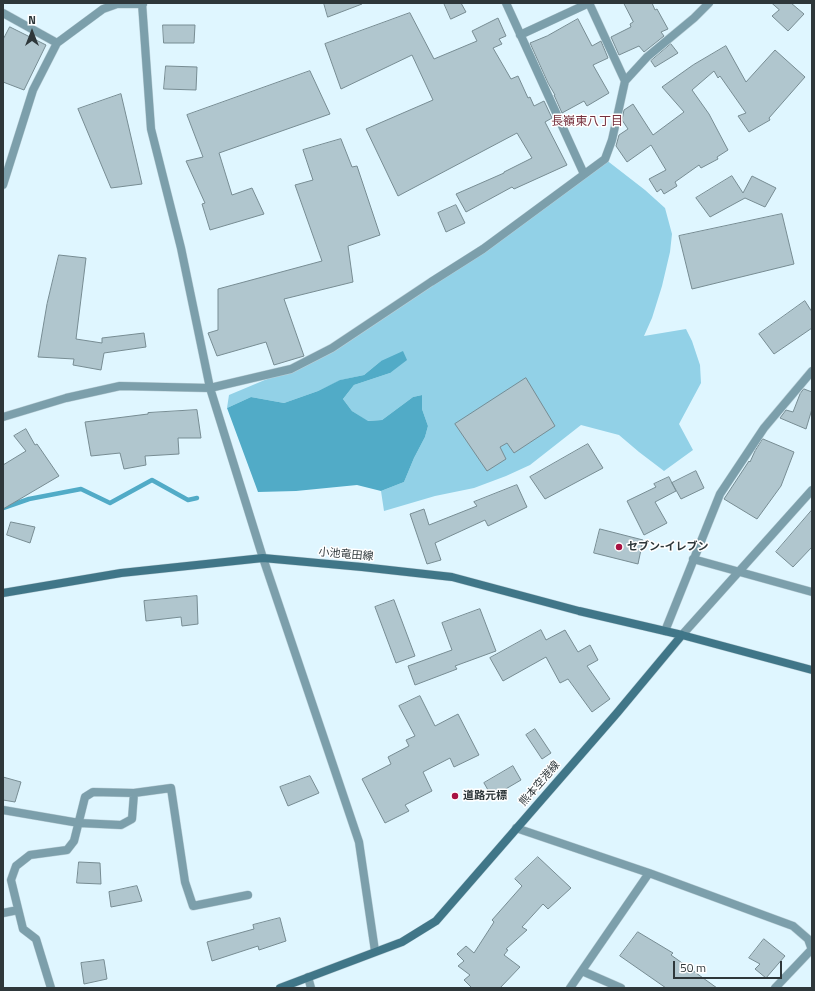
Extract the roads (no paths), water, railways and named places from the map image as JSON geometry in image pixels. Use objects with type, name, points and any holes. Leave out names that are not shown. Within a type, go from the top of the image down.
[{"type":"main road","name":"小池竜田線","points":[[3,593],[121,572],[263,558],[452,577],[579,611],[682,635]]},
{"type":"main road","name":"熊本空港線","points":[[280,988],[402,942],[436,921],[682,635]]},
{"type":"main road","points":[[682,635],[812,670]]},
{"type":"street","points":[[506,3],[584,174]]},
{"type":"street","points":[[520,35],[589,3],[625,81]]},
{"type":"street","points":[[3,417],[66,398],[120,386],[210,388],[291,369],[332,348],[424,286],[483,249],[605,159],[612,140],[625,81],[646,57],[694,18],[709,3]]},
{"type":"street","points":[[3,185],[33,90],[57,43],[103,9],[124,4],[143,4],[151,129],[181,248],[210,388],[263,558],[359,842],[375,951]]},
{"type":"street","points":[[3,13],[57,43]]},
{"type":"street","points":[[665,631],[720,494],[764,428],[812,371]]},
{"type":"street","points":[[682,635],[812,490]]},
{"type":"street","points":[[693,559],[812,592]]},
{"type":"street","points":[[51,988],[36,939],[23,929],[11,880],[16,866],[30,855],[67,850],[74,841],[86,797],[93,792],[134,793],[172,788],[185,882],[193,906],[248,895]]},
{"type":"street","points":[[3,810],[79,822],[121,825],[132,819],[134,793]]},
{"type":"street","points":[[516,828],[649,873],[793,926],[810,938],[812,950],[775,988]]},
{"type":"street","points":[[570,988],[649,873]]},
{"type":"street","points":[[3,913],[18,910]]},
{"type":"street","points":[[582,970],[621,988]]},
{"type":"street","points":[[308,977],[311,988]]},
{"type":"waterway","points":[[3,508],[29,499],[81,489],[110,503],[152,480],[188,500],[197,498]]},
{"type":"place","name":"セブン-イレブン","points":[[619,547]]},
{"type":"place","name":"道路元標","points":[[455,796]]},
{"type":"district","name":"長嶺東八丁目","points":[[587,122]]}]
